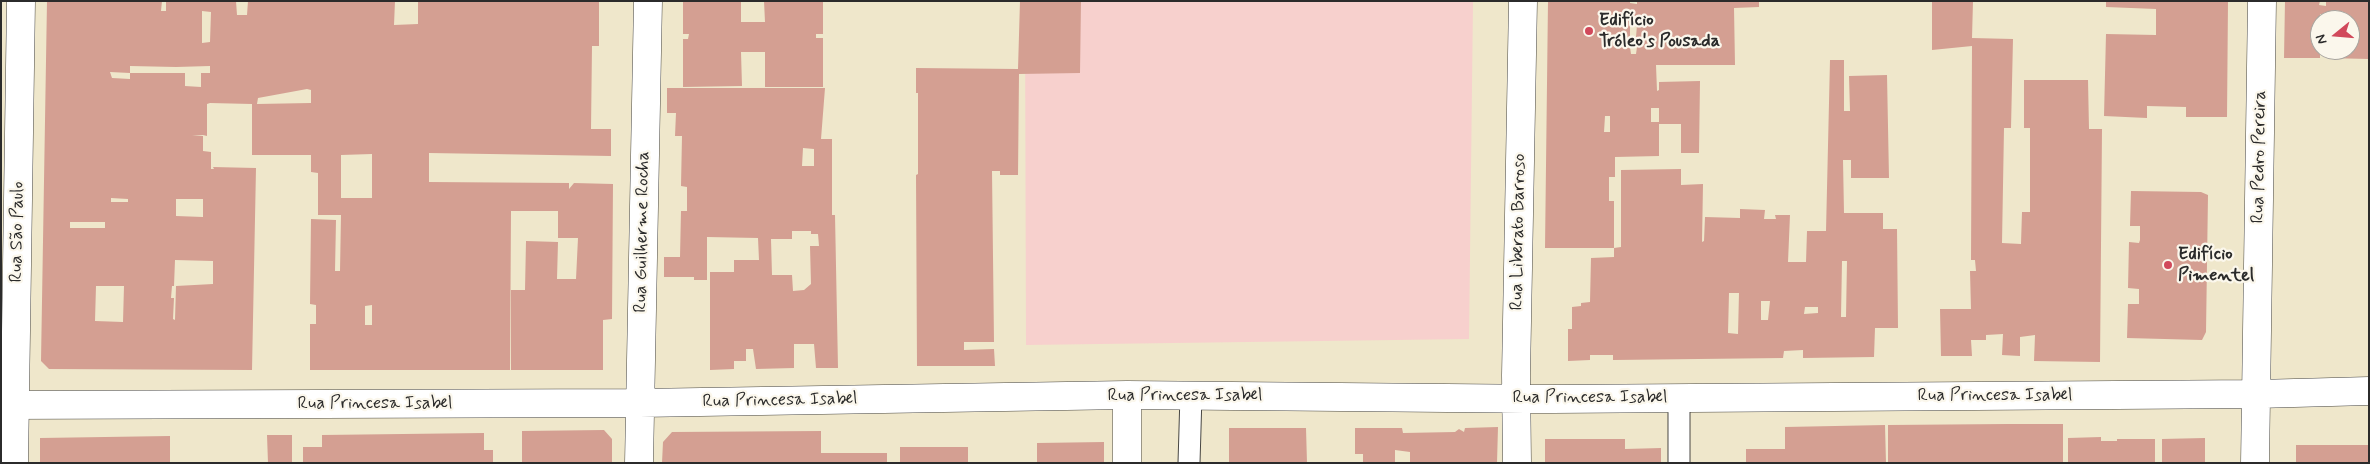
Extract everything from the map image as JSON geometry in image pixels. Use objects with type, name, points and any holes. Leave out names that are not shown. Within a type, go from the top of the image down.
[{"type":"street","name":"Rua São Paulo","points":[[14,463],[8,404],[21,1]]},
{"type":"street","name":"Rua Guilherme Rocha","points":[[639,463],[648,1]]},
{"type":"street","name":"Rua Liberato Barroso","points":[[1517,463],[1516,399],[1523,1]]},
{"type":"street","name":"Rua Pedro Pereira","points":[[2255,463],[2262,1]]},
{"type":"street","name":"Rua Princesa Isabel","points":[[8,404],[640,403],[1128,395],[1516,399],[2257,394],[2369,391]]},
{"type":"street","points":[[1127,463],[1128,395]]},
{"type":"lane","points":[[1189,463],[1191,396]]},
{"type":"lane","points":[[1679,398],[1679,463]]},
{"type":"shaded area","points":[[1025,1],[1473,1],[1469,339],[1026,345]]},
{"type":"building","points":[[47,1],[162,1],[161,11],[166,11],[166,1],[236,1],[237,15],[247,15],[248,1],[395,1],[394,25],[418,24],[418,1],[599,1],[599,46],[592,46],[591,129],[611,129],[611,156],[429,153],[429,182],[569,183],[569,189],[574,183],[613,184],[612,319],[603,320],[603,370],[511,370],[511,290],[525,290],[526,241],[558,242],[557,279],[576,279],[578,238],[558,238],[558,211],[511,211],[510,370],[310,370],[310,324],[316,324],[316,305],[310,304],[311,219],[336,220],[335,271],[340,271],[341,215],[318,215],[318,173],[311,172],[311,155],[252,155],[252,104],[210,103],[207,104],[207,136],[203,135],[192,136],[203,136],[203,151],[211,152],[211,169],[214,169],[213,167],[256,168],[252,370],[49,369],[41,361]],"holes":[[[202,11],[211,12],[210,42],[202,43]],[[130,66],[210,66],[210,73],[201,73],[201,87],[185,86],[185,73],[130,73]],[[110,72],[130,73],[130,79],[112,78]],[[307,89],[311,90],[311,103],[257,104],[258,98]],[[372,154],[372,198],[341,198],[341,155]],[[111,198],[128,199],[128,202],[111,202]],[[176,199],[203,199],[203,217],[176,216]],[[70,222],[105,222],[105,228],[70,228]],[[175,260],[213,261],[213,284],[176,286],[175,320],[173,319],[174,298],[171,298],[172,286],[174,286]],[[96,286],[124,286],[123,322],[95,321]],[[372,305],[372,325],[365,325],[365,306]]]},
{"type":"building","points":[[683,1],[741,1],[741,22],[765,22],[764,1],[823,1],[823,34],[816,34],[816,38],[823,38],[823,87],[765,87],[765,52],[741,52],[742,86],[683,87],[683,39],[688,39],[689,34],[683,34]]},
{"type":"building","points":[[1020,1],[1081,1],[1080,73],[1019,74],[1018,175],[1000,175],[1000,171],[992,171],[994,342],[964,342],[964,350],[994,349],[995,366],[917,366],[916,175],[918,174],[918,93],[916,93],[916,68],[1018,69]]},
{"type":"building","points":[[1548,1],[1630,1],[1630,3],[1637,4],[1637,1],[1759,1],[1759,7],[1734,8],[1735,65],[1656,65],[1657,91],[1659,90],[1659,82],[1700,81],[1699,153],[1681,153],[1681,124],[1659,124],[1659,156],[1615,157],[1615,177],[1609,177],[1609,201],[1614,201],[1614,248],[1545,248]],"holes":[[[1630,25],[1637,25],[1636,37],[1630,37]],[[1630,47],[1637,47],[1636,54],[1631,54]],[[1651,108],[1659,108],[1659,122],[1651,122]],[[1605,116],[1610,116],[1610,132],[1604,132]]]},
{"type":"building","points":[[1932,1],[1973,1],[1972,38],[2013,39],[2011,128],[2004,128],[2002,243],[2021,244],[2022,212],[2030,212],[2030,128],[2024,128],[2024,80],[2088,80],[2089,129],[2102,129],[2100,362],[2034,361],[2035,335],[2020,337],[2020,356],[2002,355],[2003,334],[1986,335],[1986,340],[1971,340],[1972,356],[1941,356],[1940,309],[1971,309],[1970,271],[1976,271],[1975,260],[1971,260],[1972,46],[1932,50]]},
{"type":"building","points":[[2106,1],[2228,1],[2227,117],[2186,117],[2186,107],[2147,106],[2147,118],[2104,116],[2106,34],[2156,35],[2156,9],[2106,7]]},
{"type":"building","points":[[2285,1],[2320,1],[2319,5],[2326,6],[2326,1],[2369,1],[2369,59],[2360,59],[2360,10],[2310,10],[2310,58],[2284,58]]},
{"type":"building","points":[[1830,60],[1844,60],[1844,111],[1850,111],[1849,76],[1887,75],[1889,178],[1851,178],[1851,160],[1843,160],[1844,213],[1883,213],[1883,229],[1897,229],[1898,328],[1875,328],[1874,357],[1803,358],[1803,350],[1784,351],[1783,358],[1613,360],[1613,355],[1590,355],[1590,360],[1568,361],[1568,329],[1572,329],[1572,307],[1590,302],[1591,258],[1614,257],[1614,248],[1621,247],[1621,170],[1681,169],[1681,185],[1703,184],[1702,242],[1704,241],[1705,217],[1740,218],[1740,209],[1765,210],[1764,219],[1776,219],[1775,215],[1790,215],[1788,262],[1806,262],[1807,231],[1826,231]],"holes":[[[1842,261],[1847,261],[1846,317],[1841,317]],[[1729,293],[1739,293],[1738,334],[1728,333]],[[1761,301],[1770,301],[1768,320],[1761,320]],[[1805,307],[1818,307],[1818,313],[1804,314]]]},
{"type":"building","points":[[667,88],[825,88],[821,139],[832,139],[832,215],[835,215],[838,368],[816,368],[814,344],[794,344],[794,368],[756,369],[753,349],[746,349],[746,361],[734,361],[734,369],[710,370],[710,272],[734,272],[734,260],[759,260],[758,238],[707,237],[707,280],[694,280],[694,277],[664,277],[664,257],[680,257],[681,211],[687,211],[687,187],[681,186],[682,136],[675,136],[676,113],[667,113]],"holes":[[[803,148],[814,149],[814,166],[802,166]],[[792,231],[811,231],[811,234],[818,234],[819,246],[810,246],[811,284],[804,290],[793,291],[792,275],[772,275],[771,239],[792,239]]]},
{"type":"building","name":"Edifício Pimentel","points":[[2131,191],[2201,192],[2208,195],[2206,332],[2202,340],[2127,338],[2128,304],[2139,304],[2139,289],[2128,288],[2129,242],[2139,243],[2140,240],[2140,226],[2130,226]]},
{"type":"building","points":[[2063,424],[2063,463],[1888,463],[1888,425]]},
{"type":"building","points":[[1885,425],[1886,463],[1746,463],[1746,449],[1785,449],[1785,427]]},
{"type":"building","points":[[1498,427],[1497,463],[1410,463],[1410,452],[1395,450],[1395,463],[1363,463],[1363,454],[1355,454],[1355,428],[1402,428],[1403,433],[1455,432],[1459,429],[1464,432],[1465,428]]},
{"type":"building","points":[[1229,428],[1306,428],[1307,463],[1229,463]]},
{"type":"building","points":[[604,430],[612,439],[612,463],[522,463],[522,431]]},
{"type":"building","points":[[821,431],[821,453],[887,453],[887,463],[662,463],[663,442],[672,432]]},
{"type":"building","points":[[484,433],[484,450],[493,450],[493,463],[303,463],[303,447],[322,447],[322,435]]},
{"type":"building","points":[[267,435],[292,435],[292,463],[268,463]]},
{"type":"building","points":[[170,436],[170,463],[40,463],[40,438]]},
{"type":"building","points":[[2101,437],[2101,441],[2155,439],[2155,463],[2068,463],[2068,438]]},
{"type":"building","points":[[2205,438],[2205,463],[2162,463],[2162,439]]},
{"type":"building","points":[[1545,439],[1625,439],[1625,449],[1661,448],[1661,463],[1545,463]]},
{"type":"building","points":[[1104,442],[1104,463],[1037,463],[1037,443]]},
{"type":"building","points":[[2296,445],[2369,445],[2369,463],[2296,463]]},
{"type":"building","points":[[900,447],[968,447],[968,463],[900,463]]},
{"type":"place","name":"Edifício Tróleo's Pousada","points":[[1589,31]]},
{"type":"place","name":"Edifício Pimentel","points":[[2168,265]]}]
